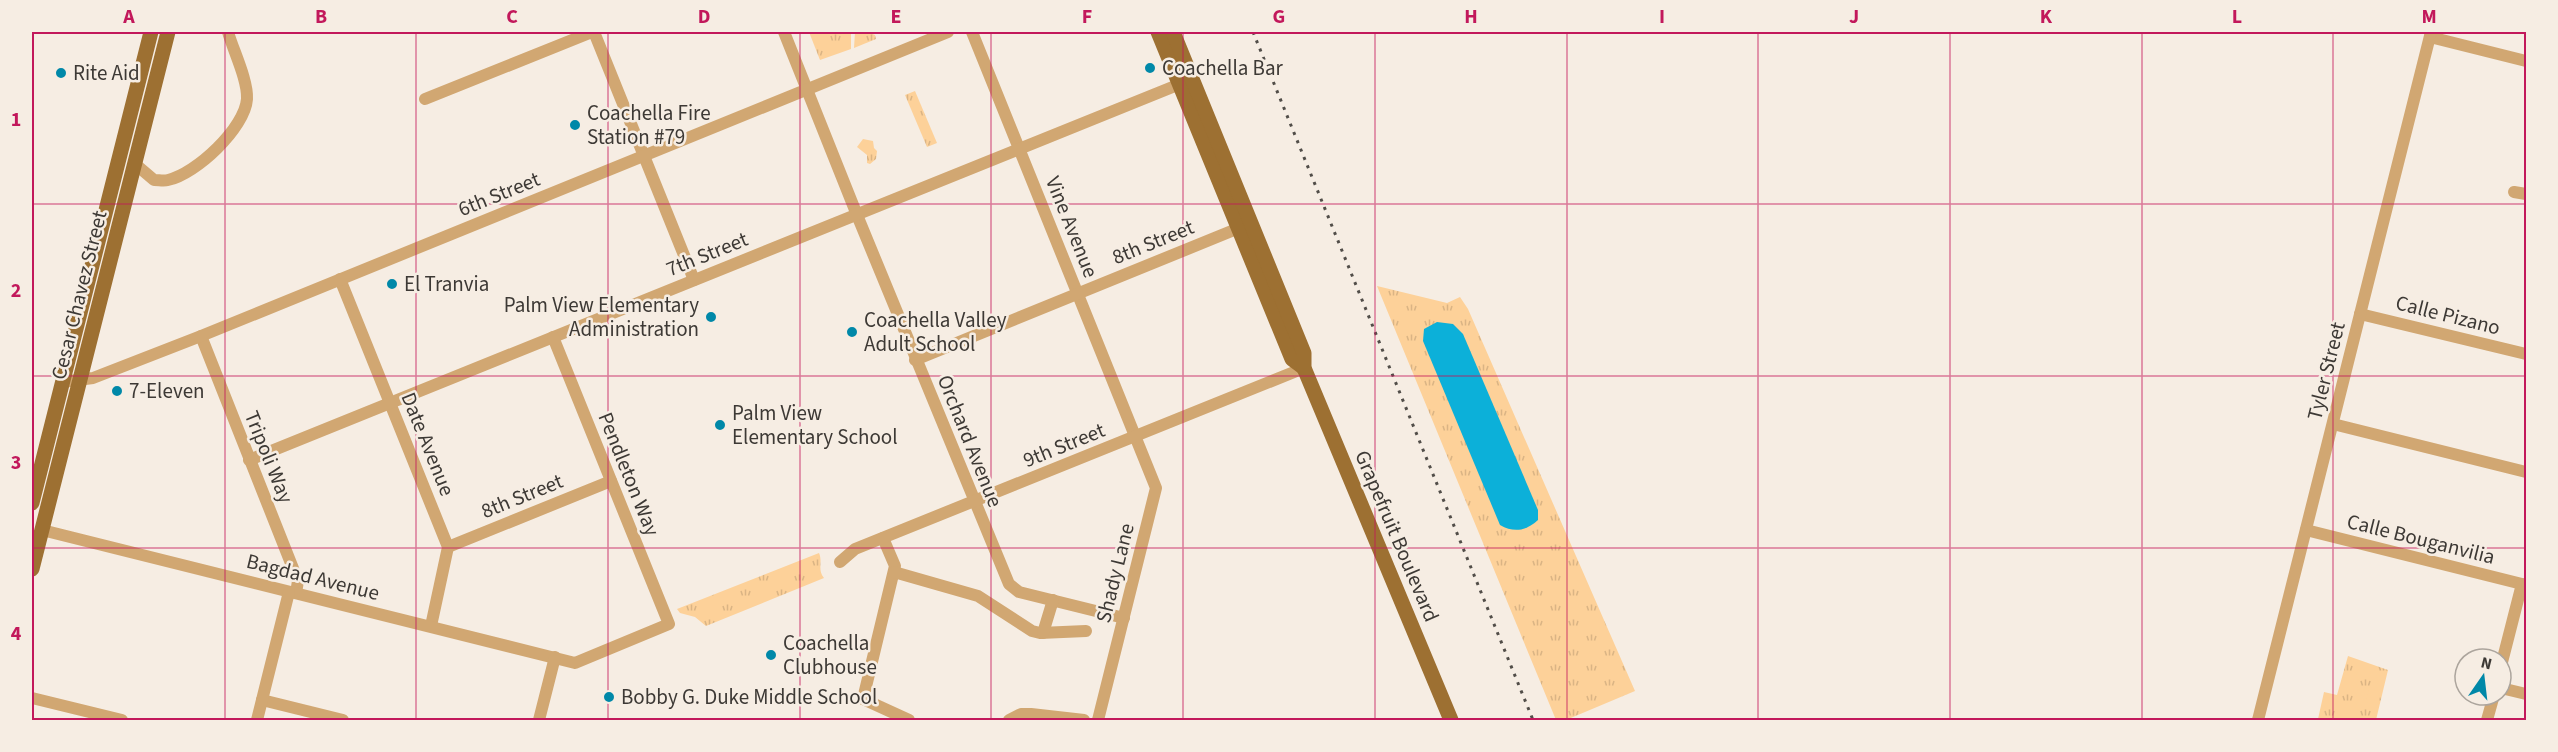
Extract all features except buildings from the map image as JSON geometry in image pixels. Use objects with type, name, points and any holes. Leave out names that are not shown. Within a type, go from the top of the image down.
[{"type":"main road","name":"Cesar Chavez Street","points":[[32,503],[151,32]]},
{"type":"main road","name":"Cesar Chavez Street","points":[[32,569],[168,32]]},
{"type":"main road","name":"Grapefruit Boulevard","points":[[1158,32],[1292,359],[1304,369]]},
{"type":"main road","name":"Grapefruit Boulevard","points":[[1173,32],[1304,353],[1304,369],[1451,720]]},
{"type":"main road","points":[[42,530],[35,519],[47,472],[45,449]]},
{"type":"street","points":[[134,163],[154,180],[169,180],[211,154],[232,133],[247,100],[246,87],[228,32]]},
{"type":"street","points":[[424,99],[593,32],[694,280]]},
{"type":"street","name":"Orchard Avenue","points":[[784,32],[915,360],[1009,584],[1019,592],[1124,618]]},
{"type":"street","name":"6th Street","points":[[62,382],[93,378],[201,336],[948,32]]},
{"type":"street","name":"Vine Avenue","points":[[972,32],[1137,437]]},
{"type":"street","points":[[2431,34],[2526,61]]},
{"type":"street","name":"Tyler Street","points":[[2258,720],[2431,34]]},
{"type":"street","name":"7th Street","points":[[249,460],[1180,84]]},
{"type":"street","name":"8th Street","points":[[915,360],[1239,228]]},
{"type":"street","name":"Date Avenue","points":[[340,279],[448,547]]},
{"type":"street","name":"Calle Pizano","points":[[2360,314],[2526,354]]},
{"type":"street","name":"Tripoli Way","points":[[201,336],[298,581],[257,720]]},
{"type":"street","name":"Pendleton Way","points":[[553,337],[669,624],[575,663]]},
{"type":"street","name":"9th Street","points":[[840,562],[855,549],[1304,369]]},
{"type":"street","points":[[2333,424],[2526,472]]},
{"type":"street","name":"Shady Lane","points":[[1098,720],[1156,492],[1137,437]]},
{"type":"street","name":"8th Street","points":[[448,547],[611,481]]},
{"type":"street","name":"Bagdad Avenue","points":[[42,530],[575,663]]},
{"type":"street","name":"Calle Bouganvilia","points":[[2306,530],[2524,584]]},
{"type":"street","points":[[883,538],[895,566],[863,699],[909,720]]},
{"type":"street","points":[[431,626],[448,547]]},
{"type":"street","points":[[894,572],[972,593],[1032,631],[1044,633],[1086,631]]},
{"type":"street","points":[[2506,647],[2524,584]]},
{"type":"street","points":[[1044,633],[1053,600]]},
{"type":"street","points":[[539,720],[555,657]]},
{"type":"street","points":[[32,698],[122,720]]},
{"type":"street","points":[[262,700],[343,720]]},
{"type":"street","points":[[1009,720],[1021,714],[1084,720]]},
{"type":"green space","points":[[809,32],[851,32],[851,49],[820,60]]},
{"type":"green space","points":[[855,32],[868,32],[875,35],[876,39],[854,48]]},
{"type":"green space","points":[[915,91],[937,143],[927,147],[905,95]]},
{"type":"green space","points":[[863,139],[873,141],[877,151],[876,159],[870,164],[867,163],[867,155],[857,147]]},
{"type":"green space","points":[[1377,286],[1447,303],[1460,297],[1468,309],[1635,691],[1566,720],[1556,720]]},
{"type":"green space","points":[[819,553],[824,578],[706,626],[695,617],[680,613],[677,609]]},
{"type":"green space","points":[[2348,656],[2388,670],[2376,720],[2318,719],[2324,692],[2337,695]]},
{"type":"green space","points":[[2371,682],[2383,685],[2378,705],[2366,702]]},
{"type":"water","points":[[1437,322],[1453,324],[1463,334],[1538,510],[1538,520],[1529,527],[1515,530],[1500,525],[1423,341],[1424,329]]},
{"type":"railway","points":[[1253,32],[1533,720]]},
{"type":"place","name":"Coachella Bar","points":[[1150,68]]},
{"type":"place","name":"Rite Aid","points":[[61,73]]},
{"type":"place","name":"Coachella Fire Station #79","points":[[575,125]]},
{"type":"place","name":"El Tranvia","points":[[392,284]]},
{"type":"place","name":"Palm View Elementary Administration","points":[[711,317]]},
{"type":"place","name":"Coachella Valley Adult School","points":[[852,332]]},
{"type":"place","name":"7-Eleven","points":[[117,391]]},
{"type":"place","name":"Palm View Elementary School","points":[[720,425]]},
{"type":"place","name":"Coachella Clubhouse","points":[[771,655]]},
{"type":"place","name":"Bobby G. Duke Middle School","points":[[609,697]]}]
